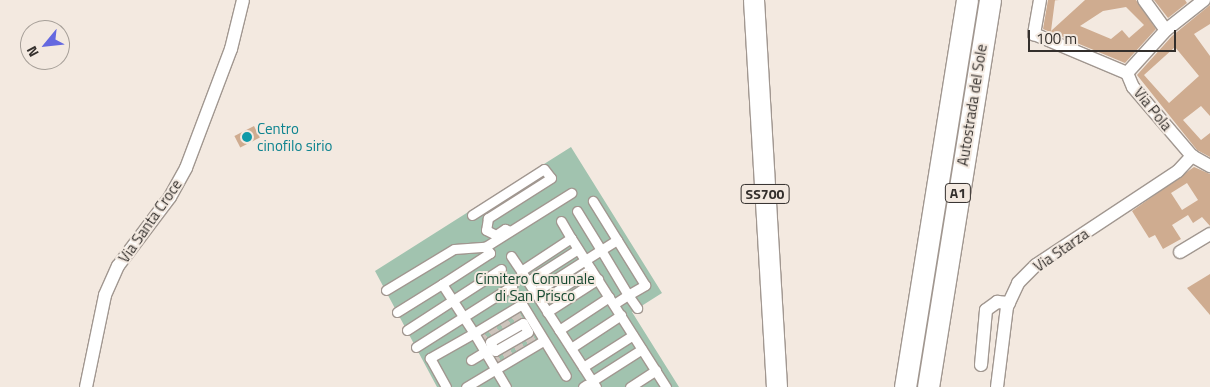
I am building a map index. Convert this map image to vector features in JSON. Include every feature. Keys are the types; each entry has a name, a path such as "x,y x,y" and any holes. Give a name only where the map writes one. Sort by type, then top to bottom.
{"highway":[{"name":"SS700","path":"754,0 777,387"},
{"name":"Autostrada del Sole","path":"905,387 967,0"},
{"name":"Autostrada del Sole","path":"928,387 990,0"}],"street":[{"name":"Via Santa Croce","path":"86,387 105,295 118,266 186,168 231,50 243,0"},
{"path":"1040,0 1034,34 1127,73"},
{"path":"1144,0 1166,30"},
{"name":"Via Pola","path":"1204,0 1166,30 1127,73 1133,86 1192,156 1209,168"},
{"name":"Via Starza","path":"997,387 1009,303 1018,283 1036,265 1178,171 1192,156"},
{"path":"472,215 544,169 551,178 488,218 486,230 496,235 505,229 510,231"},
{"path":"386,290 454,248 485,246 571,193"},
{"path":"559,330 611,301 628,295 645,285 593,201"},
{"path":"577,210 637,308"},
{"path":"561,221 656,370 662,385"},
{"path":"1180,252 1210,234"},
{"path":"521,271 572,238"},
{"path":"534,292 617,240"},
{"path":"397,312 490,253 485,246"},
{"path":"528,281 578,249"},
{"path":"511,256 583,367 589,385 642,350"},
{"path":"407,330 502,269"},
{"path":"540,301 591,270"},
{"path":"547,312 598,279"},
{"path":"442,284 474,333 489,349 496,369 506,387"},
{"path":"416,347 512,286"},
{"path":"446,387 430,358 474,333 523,301 529,325 543,341 566,376"},
{"path":"981,365 986,310 997,302 1009,303"},
{"path":"571,348 620,315"},
{"path":"489,349 490,342 523,323 529,325"},
{"path":"583,367 633,335"},
{"path":"466,387 543,341"},
{"path":"471,360 489,349"},
{"path":"630,387 656,370"}],"green space":[{"name":"Cimitero Comunale di San Prisco","path":"571,147 662,293 632,312 679,387 437,387 375,271"}],"building":[{"path":"1048,0 1055,0 1051,31 1085,0 1136,0 1156,29 1125,63 1043,29","holes":["1126,7 1144,25 1129,38 1122,30 1111,39 1080,26 1103,11"]},
{"path":"1154,0 1185,0 1187,3 1168,18"},
{"path":"1210,5 1210,24 1194,34 1210,56 1210,116 1201,106 1183,120 1201,140 1210,133 1210,157 1197,150 1137,75 1172,36","holes":["1175,47 1199,76 1169,103 1144,75"]},
{"name":"Centro cinofilo sirio","path":"254,126 260,138 240,148 234,136"},
{"path":"1194,167 1210,174 1210,226 1202,217 1193,223 1188,215 1172,225 1181,239 1163,249 1155,235 1149,238 1132,211","holes":["1187,183 1198,200 1182,210 1171,193"]},
{"path":"1210,274 1210,315 1187,288"}],"tunnel":[{"path":"479,341 527,313"},
{"path":"491,361 539,333"}],"place":[{"name":"Centro cinofilo sirio","path":"247,137"}]}
